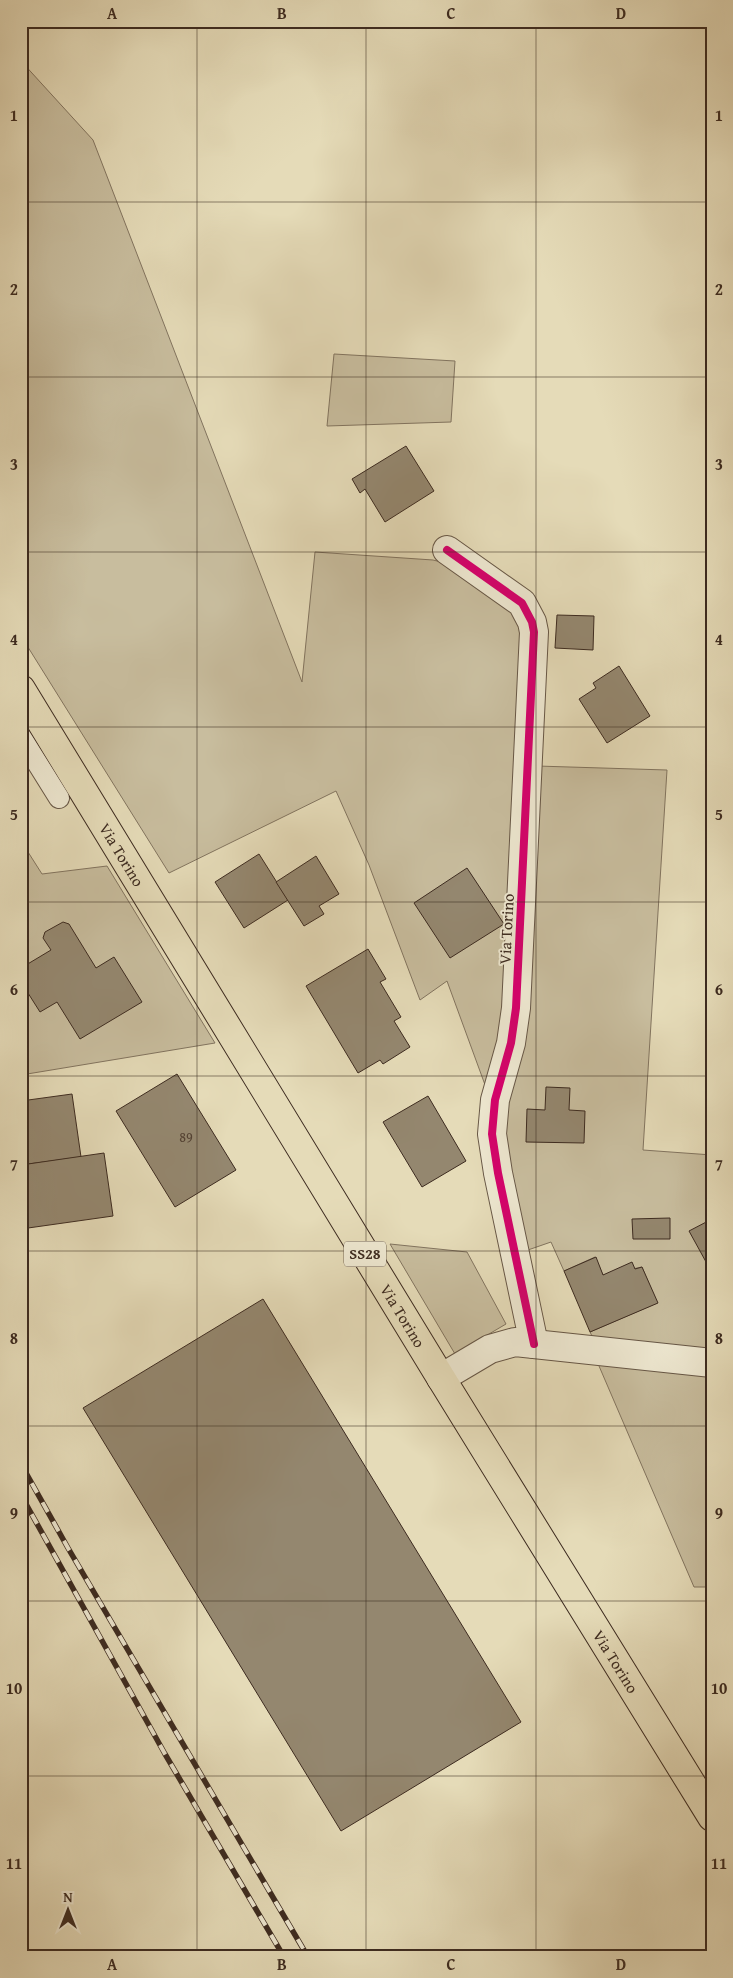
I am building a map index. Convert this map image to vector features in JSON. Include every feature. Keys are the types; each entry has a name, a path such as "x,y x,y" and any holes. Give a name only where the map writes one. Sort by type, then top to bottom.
{"main road":[{"name":"Via Torino","path":"21,689 441,1378 712,1817"}],"street":[{"name":"Via Torino","path":"447,550 522,603 532,622 534,632 516,1008 512,1043 495,1100 492,1134 498,1173 534,1344"},
{"path":"441,1378 490,1349 501,1344 515,1342 712,1363"}],"lane":[{"path":"21,738 59,798"}],"shaded area":[{"path":"21,61 93,140 302,682 315,552 433,560 449,564 517,617 521,634 506,1005 488,1093 447,981 420,1000 369,865 336,791 169,873 21,636"},
{"path":"334,354 455,361 451,422 327,426"},
{"path":"537,766 667,770 643,1150 712,1155 712,1352 594,1340 590,1332 657,1303 642,1267 603,1275 595,1257 564,1271 551,1242 525,1251 500,1132"},
{"path":"21,841 42,874 107,866 215,1043 21,1075"},
{"path":"390,1244 467,1252 506,1324 455,1354"},
{"path":"596,1359 712,1372 712,1587 694,1587"}],"building":[{"path":"406,446 434,491 385,522 365,489 360,493 352,479"},
{"path":"557,615 594,616 593,650 555,648"},
{"path":"619,666 650,716 607,743 579,699 596,688 593,683"},
{"path":"259,854 288,900 244,928 215,882"},
{"path":"316,856 339,894 319,906 324,914 304,926 276,882"},
{"path":"467,868 504,924 450,958 414,903"},
{"path":"63,922 69,924 96,968 114,957 142,1002 80,1039 57,1002 40,1012 21,982 21,968 51,950 43,938 45,932"},
{"path":"368,949 386,979 380,982 401,1017 394,1021 410,1047 383,1064 380,1060 358,1073 306,986"},
{"path":"177,1074 236,1170 175,1207 116,1111"},
{"path":"546,1087 570,1088 569,1110 585,1111 584,1143 526,1142 527,1109 545,1110"},
{"path":"72,1094 81,1157 21,1165 21,1101"},
{"path":"428,1096 466,1161 422,1187 383,1122"},
{"path":"104,1153 113,1216 21,1229 21,1165"},
{"path":"670,1218 670,1239 633,1239 632,1219"},
{"path":"712,1219 712,1270 711,1271 689,1231"},
{"path":"596,1257 603,1275 632,1262 635,1269 642,1267 658,1303 590,1332 564,1271"},
{"path":"263,1299 521,1722 341,1831 83,1408"}],"railway":[{"path":"21,1464 68,1548 308,1957"},
{"path":"21,1495 165,1754 284,1957"}],"cycle path":[{"path":"447,550 522,603 532,622 534,632 516,1008 511,1043 495,1100 492,1134 498,1173 534,1344"}]}
